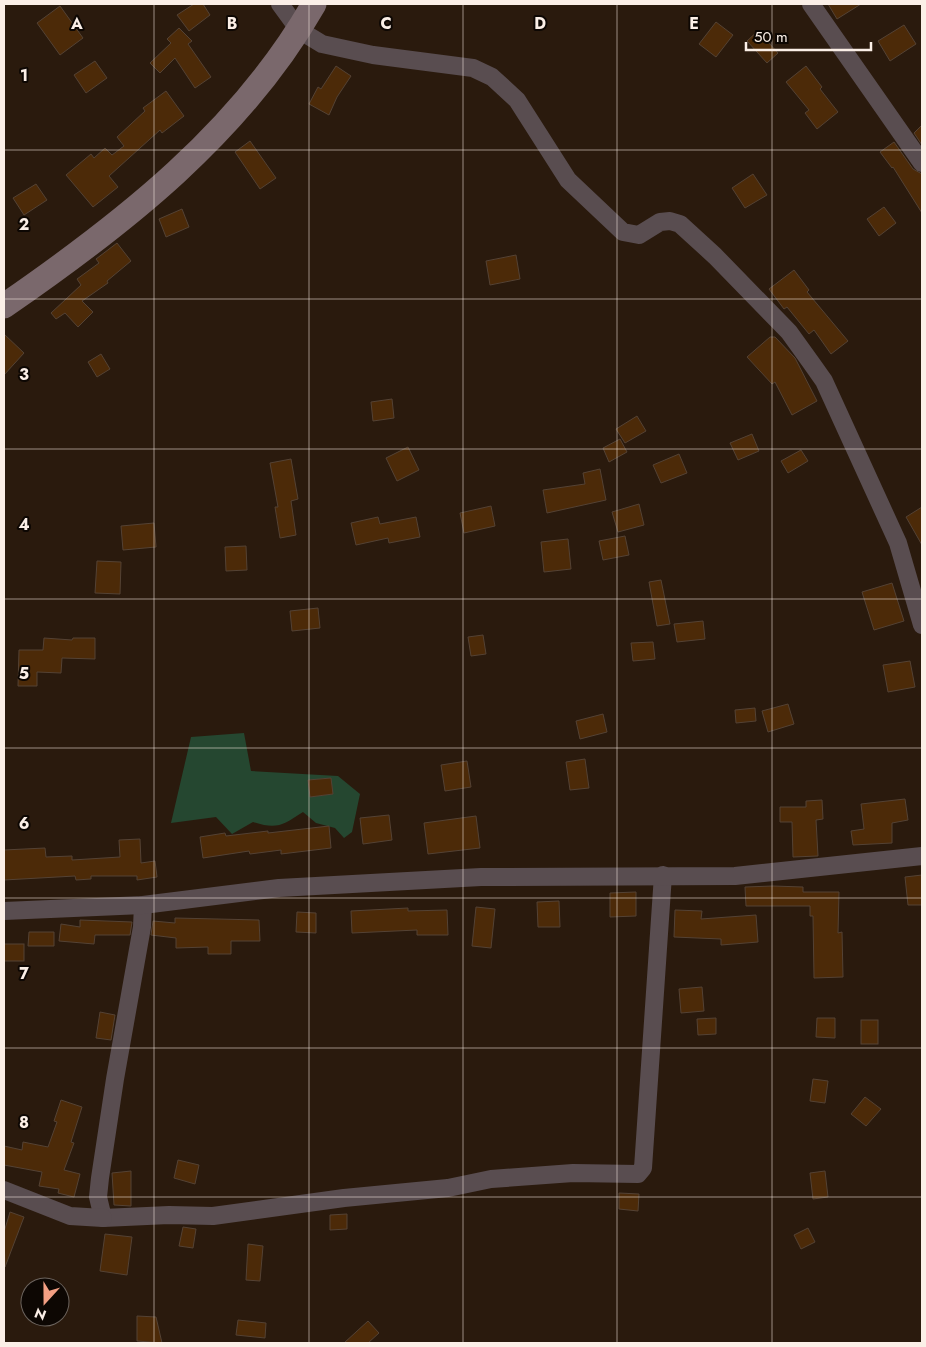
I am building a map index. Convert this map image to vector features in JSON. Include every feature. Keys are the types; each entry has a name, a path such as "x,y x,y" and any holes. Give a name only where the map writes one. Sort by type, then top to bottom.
{"street":[{"path":"280,4 299,30 322,44 341,49 473,68 492,77 517,100 568,180 623,232 639,236 660,222 670,221 680,224 694,235 789,332 824,381 898,543 922,626"},
{"path":"4,306 92,245 170,179 246,100 299,30 314,4"},
{"path":"811,4 922,163"},
{"path":"4,911 143,905 279,888 481,877 736,876 922,856"},
{"path":"4,1190 70,1216 103,1218 169,1215 213,1216 344,1198 448,1188 491,1179 573,1174 638,1174 643,1168 663,875"},
{"path":"103,1218 98,1197 115,1079 141,935 143,905"}],"green space":[{"path":"244,733 251,771 338,776 360,794 352,832 344,838 335,828 316,823 303,812 280,825 268,826 253,822 232,834 216,817 171,823 191,737","holes":["331,778 332,794 310,797 308,780"]}],"building":[{"path":"194,4 203,4 210,15 189,31 177,15"},
{"path":"828,4 861,4 837,19"},
{"path":"60,6 83,38 60,55 37,23"},
{"path":"716,22 733,35 716,57 699,44"},
{"path":"904,25 916,44 890,61 878,41"},
{"path":"179,28 192,41 188,44 211,77 195,88 175,58 160,73 150,63 171,43 167,39"},
{"path":"758,31 778,53 767,63 747,41"},
{"path":"95,61 107,78 86,93 74,75"},
{"path":"336,66 351,76 337,97 329,115 309,104 318,87 321,89"},
{"path":"806,66 822,87 820,89 838,112 817,129 805,113 809,110 786,82"},
{"path":"166,91 184,116 162,133 160,130 109,176 118,187 93,207 66,175 91,154 94,158 105,148 112,155 124,146 117,137 145,111 143,108"},
{"path":"922,125 922,145 914,133"},
{"path":"250,141 276,178 260,189 235,152"},
{"path":"894,142 913,169 922,174 922,213 893,167 880,152"},
{"path":"753,174 767,195 745,208 732,188"},
{"path":"36,184 47,200 24,215 13,198"},
{"path":"884,207 896,223 879,236 867,219"},
{"path":"182,209 189,227 166,237 159,219"},
{"path":"117,243 131,261 107,281 108,283 82,301 93,312 78,327 65,313 56,319 51,313 81,285 77,279 99,263 96,259"},
{"path":"516,255 520,279 490,285 486,261"},
{"path":"794,270 809,290 807,292 848,341 831,354 814,330 809,334 787,307 784,309 769,289"},
{"path":"4,334 24,353 4,375"},
{"path":"770,337 775,337 795,358 817,401 792,415 775,382 772,384 747,357"},
{"path":"101,354 110,369 97,377 88,362"},
{"path":"392,399 394,418 373,421 371,402"},
{"path":"637,416 646,431 625,443 616,429"},
{"path":"752,434 759,451 738,460 730,443"},
{"path":"620,439 627,452 609,462 603,448"},
{"path":"408,447 419,470 397,481 386,458"},
{"path":"801,450 808,461 788,473 781,461"},
{"path":"679,454 687,473 661,483 653,465"},
{"path":"291,459 298,499 291,501 296,535 280,538 275,507 278,507 270,463"},
{"path":"600,469 606,500 547,513 543,490 585,484 583,473"},
{"path":"639,504 644,525 618,532 612,512"},
{"path":"491,506 495,526 464,533 460,513"},
{"path":"922,507 922,545 906,517"},
{"path":"378,517 380,524 416,517 420,537 389,543 388,538 356,545 351,523"},
{"path":"154,523 156,547 123,550 121,526"},
{"path":"625,536 629,555 603,560 599,541"},
{"path":"568,539 571,569 544,572 541,542"},
{"path":"246,546 247,570 226,571 225,547"},
{"path":"97,561 121,562 120,594 95,593"},
{"path":"661,580 670,624 657,626 649,582"},
{"path":"892,583 904,621 874,630 862,592"},
{"path":"318,608 320,628 292,631 290,611"},
{"path":"703,621 705,639 677,642 674,624"},
{"path":"483,635 486,654 471,656 468,637"},
{"path":"44,638 72,640 73,638 95,638 95,659 62,658 61,673 37,672 37,686 18,686 19,650 43,650"},
{"path":"653,642 655,659 633,661 631,643"},
{"path":"910,661 915,687 888,692 883,665"},
{"path":"788,704 794,724 768,732 762,711"},
{"path":"755,708 756,721 736,723 735,710"},
{"path":"603,714 607,732 580,739 576,721"},
{"path":"585,759 589,788 570,790 566,762"},
{"path":"467,761 471,787 445,791 441,765"},
{"path":"331,778 333,794 310,797 308,780"},
{"path":"905,799 908,820 892,823 892,843 853,845 851,831 864,829 861,804"},
{"path":"822,800 823,819 816,820 818,856 793,857 792,822 780,822 780,807 806,807 806,801"},
{"path":"389,815 392,840 363,844 360,818"},
{"path":"476,816 480,848 428,854 424,823"},
{"path":"329,826 331,848 281,854 281,850 250,854 249,851 203,858 200,837 225,833 226,836"},
{"path":"140,839 141,863 155,861 157,877 137,880 137,876 91,876 91,879 76,880 75,876 4,880 4,850 45,848 46,857 72,856 72,860 120,857 119,840"},
{"path":"922,875 922,905 908,905 905,877"},
{"path":"745,887 803,887 803,892 839,892 838,933 842,932 843,977 814,978 813,916 810,916 810,906 746,906"},
{"path":"636,892 636,916 610,917 610,893"},
{"path":"559,901 560,927 538,927 537,902"},
{"path":"476,907 495,909 491,948 472,946"},
{"path":"408,908 408,911 447,910 448,935 417,935 417,930 352,933 351,911"},
{"path":"675,910 702,911 701,919 756,915 758,942 721,945 721,939 674,937"},
{"path":"297,912 316,913 316,933 296,932"},
{"path":"175,918 259,920 260,941 231,941 231,954 208,954 208,947 176,948 176,938 151,935 153,921 175,923"},
{"path":"80,920 132,922 130,935 95,935 94,944 59,941 61,924 80,927"},
{"path":"29,932 54,932 54,946 28,946"},
{"path":"4,944 24,944 24,961 4,961"},
{"path":"702,987 704,1011 681,1013 679,989"},
{"path":"100,1012 115,1015 111,1040 96,1038"},
{"path":"716,1018 716,1034 698,1035 697,1019"},
{"path":"817,1018 835,1018 835,1038 816,1037"},
{"path":"861,1020 878,1020 878,1044 861,1044"},
{"path":"813,1079 828,1081 825,1103 810,1101"},
{"path":"865,1097 881,1109 866,1126 851,1114"},
{"path":"61,1100 82,1107 71,1142 74,1143 64,1170 80,1174 74,1197 58,1193 59,1189 39,1186 42,1172 4,1165 4,1146 22,1150 23,1142 48,1147 57,1122 54,1121"},
{"path":"178,1160 199,1165 195,1184 174,1178"},
{"path":"131,1171 131,1206 114,1205 112,1173"},
{"path":"825,1171 828,1197 813,1199 810,1173"},
{"path":"619,1193 639,1194 638,1211 619,1209"},
{"path":"10,1212 24,1217 5,1267 4,1232"},
{"path":"347,1214 347,1229 330,1230 330,1215"},
{"path":"183,1227 196,1229 193,1248 179,1246"},
{"path":"808,1228 815,1242 801,1249 794,1235"},
{"path":"105,1234 132,1237 127,1275 100,1271"},
{"path":"248,1244 263,1246 260,1281 246,1280"},
{"path":"137,1316 156,1317 162,1343 137,1341"},
{"path":"238,1320 266,1323 265,1338 236,1335"},
{"path":"368,1321 379,1333 368,1343 344,1343"}]}
